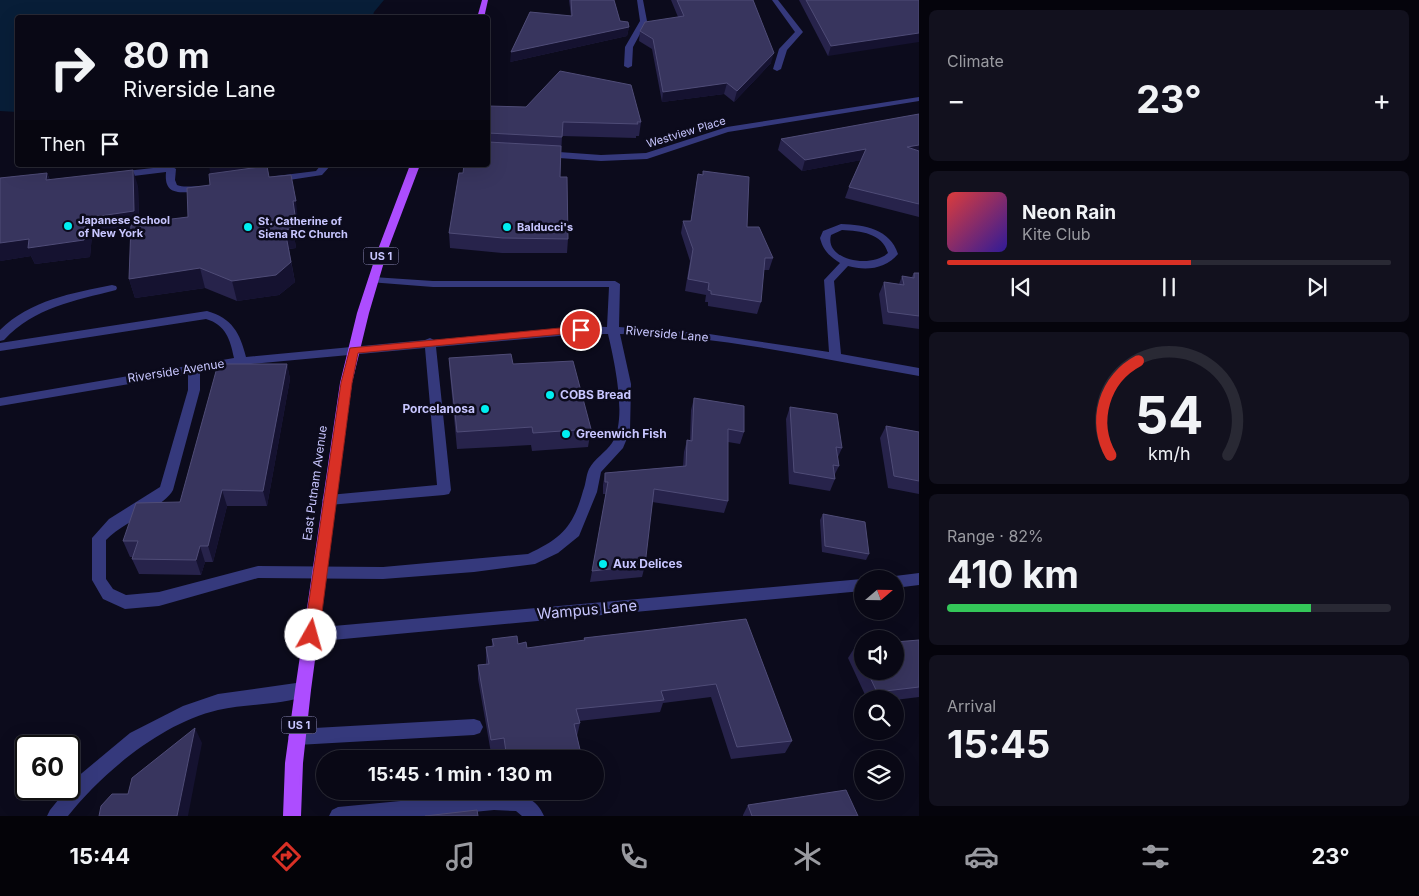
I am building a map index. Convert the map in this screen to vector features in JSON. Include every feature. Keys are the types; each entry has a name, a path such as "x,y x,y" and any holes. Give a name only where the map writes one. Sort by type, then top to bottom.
{"main road":[{"path":"481,15 485,0"},
{"name":"East Putnam Avenue","path":"292,816 297,737 346,383 391,226 414,167"}],"street":[{"path":"628,66 628,48 638,33 645,16 640,0"},
{"path":"775,0 799,32 783,49 777,69"},
{"name":"Westview Place","path":"533,154 601,158 647,156 727,130 919,99"},
{"path":"262,181 311,175 321,171 324,167"},
{"path":"104,176 171,169 170,180 173,187 179,190 212,188"},
{"path":"851,227 872,232 888,241 892,248 893,254 890,260 882,264 859,264 847,261 837,256 825,244 827,233 851,227"},
{"path":"835,358 829,280 847,261"},
{"path":"194,368 194,390 169,484 159,496 120,518 99,538 99,580 108,594 125,602 168,597 258,572 383,573 530,560 552,549 574,532 590,492 595,470 618,445 624,431 625,384 613,329 614,284 433,284 374,280"},
{"path":"0,337 16,320 38,308 78,295 112,288"},
{"path":"0,347 207,315 219,318 229,324 242,361"},
{"name":"Riverside Lane","path":"354,350 430,342 613,329 708,337 919,372"},
{"path":"329,500 444,490 430,342"},
{"name":"Riverside Avenue","path":"0,402 194,368 242,361 354,350"},
{"path":"904,581 919,579"},
{"name":"Wampus Lane","path":"311,635 854,586"},
{"path":"56,816 82,784 136,739 189,712 218,702 303,690"},
{"path":"297,737 474,727"},
{"path":"338,816 494,801 520,802 535,816"}],"water":[{"path":"0,0 384,0 373,15 15,15 15,112 0,111"}],"building":[{"path":"571,0 614,0 620,21 628,22 629,27 511,52 530,12 572,16"},
{"path":"677,0 753,0 774,53 737,91 727,83 663,92 653,39 640,31 645,22 684,16"},
{"path":"806,0 919,0 919,33 831,46"},
{"path":"560,71 631,85 641,122 637,122 638,124 563,122 562,137 490,133 490,106 526,107"},
{"path":"919,114 919,145 907,147 919,151 919,204 849,187 866,149 805,160 781,139 902,117"},
{"path":"490,142 561,146 560,177 567,177 568,239 503,238 449,233 459,173 463,173 464,167 490,167"},
{"path":"267,167 269,177 291,175 296,201 293,201 295,215 290,216 293,229 285,230 291,262 276,275 232,281 200,268 129,279 131,224 188,217 187,188 210,185 209,174"},
{"name":"Japanese School of New York","path":"133,170 134,211 86,218 84,240 28,248 29,239 0,243 0,178 47,173 46,180"},
{"path":"703,171 749,177 747,227 759,227 773,258 765,258 761,302 711,294 711,291 708,290 709,283 688,279 693,249 683,221 691,221 698,174 703,175"},
{"path":"914,273 919,273 919,316 888,312 884,282 904,285 902,276 914,278"},
{"path":"511,354 513,364 573,361 591,429 533,433 532,427 457,432 449,358"},
{"path":"218,364 287,364 263,491 222,490 208,546 200,546 196,560 132,559 138,541 123,541 136,503 180,502"},
{"path":"694,398 744,406 744,432 728,429 728,501 654,489 645,565 592,571 608,482 605,482 605,473 686,466 687,440 692,441"},
{"path":"790,407 837,414 842,448 836,447 839,466 833,465 835,479 794,472"},
{"path":"886,426 919,432 919,481 894,476"},
{"path":"823,514 865,522 869,554 825,546"},
{"path":"746,619 792,741 737,747 716,684 661,691 664,700 576,709 580,723 574,724 580,750 506,750 504,738 491,740 478,665 489,664 486,647 494,646 492,639 517,636 518,644 526,642 527,648 585,640 584,638"},
{"path":"919,640 919,687 876,690 871,680 904,680 904,641"},
{"path":"195,728 177,816 99,816 101,806 112,794 128,794 132,778"},
{"path":"846,790 858,816 752,816 748,805"},
{"path":"477,810 478,816 425,816"}],"place":[{"name":"Japanese School of New York","path":"68,226"},
{"name":"St. Catherine of Siena RC Church","path":"248,227"},
{"name":"Balducci's","path":"507,227"},
{"name":"COBS Bread","path":"550,395"},
{"name":"Porcelanosa","path":"485,409"},
{"name":"Greenwich Fish","path":"566,434"},
{"name":"Aux Delices","path":"603,564"}],"route":[{"path":"311,635 346,383 354,350 581,330"}]}
